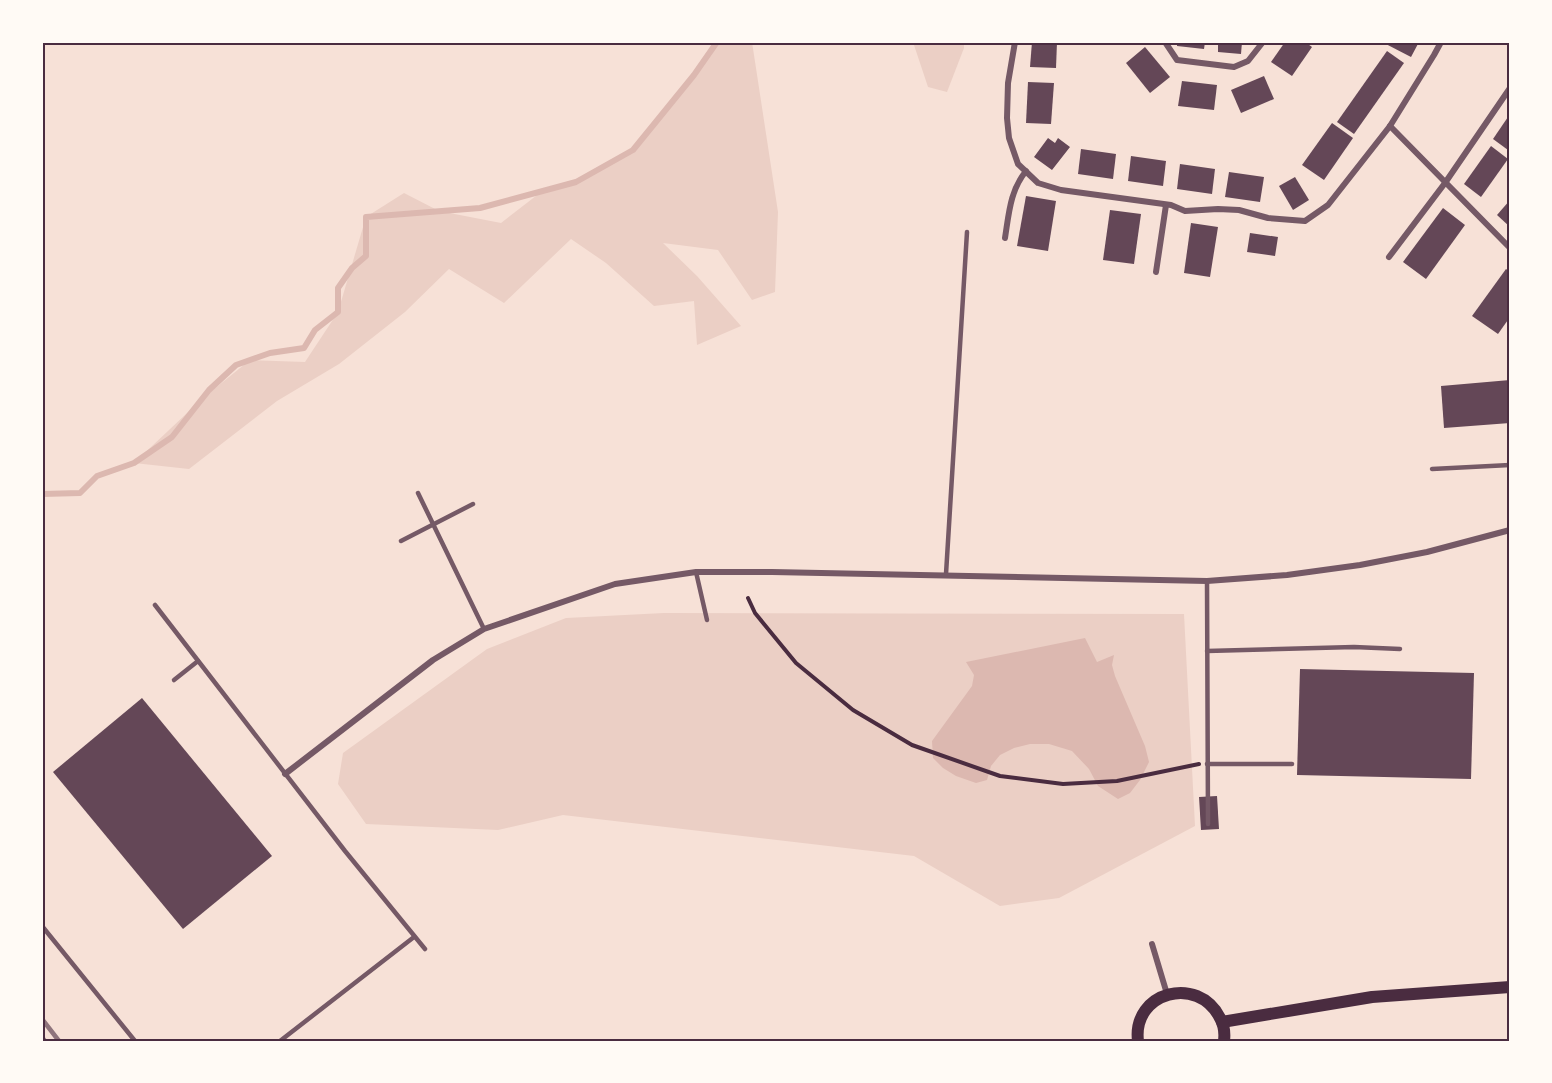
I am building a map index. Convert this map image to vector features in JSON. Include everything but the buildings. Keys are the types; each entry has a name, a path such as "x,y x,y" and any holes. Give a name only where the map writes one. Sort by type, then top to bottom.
{"main road":[{"path":"1222,1022 1372,998 1510,987"},
{"path":"1138,1041 1139,1023 1145,1010 1155,1000 1167,994 1180,992 1194,994 1206,1000 1216,1010 1222,1022 1224,1041"}],"street":[{"path":"1015,42 1008,83 1009,138 1018,164 1038,183 1061,190 1166,204 1185,211 1239,210 1268,218 1305,221 1328,206 1390,126 1434,55 1439,42"},
{"path":"1165,42 1178,60 1234,67 1248,62 1263,42"},
{"path":"1389,257 1445,183 1510,88"},
{"path":"1390,126 1510,248"},
{"path":"1005,238 1012,196 1017,182 1026,171"},
{"path":"1156,272 1166,204"},
{"path":"285,774 433,660 484,629 615,584 696,572 946,574 1207,581 1287,575 1360,565 1427,552 1510,530"},
{"path":"1152,944 1167,994"}],"lane":[{"path":"946,574 968,232"},
{"path":"1432,469 1510,465"},
{"path":"418,493 484,629"},
{"path":"401,541 473,504"},
{"path":"696,572 706,620"},
{"path":"1207,581 1208,824"},
{"path":"155,605 424,949"},
{"path":"1207,651 1400,649"},
{"path":"174,680 198,661"},
{"path":"1207,764 1292,765"},
{"path":"42,926 135,1041"},
{"path":"280,1041 414,937"}],"path":[{"path":"748,598 755,613 796,663 853,710 912,745 923,749 1000,776 1064,784 1117,781 1207,764"}],"shaded area":[{"path":"717,42 752,42 778,212 775,292 752,300 718,250 663,243 697,276 741,326 697,345 694,301 654,306 606,263 571,239 504,303 449,269 405,312 339,364 277,401 189,469 134,463 203,398 250,360 305,362 338,312 366,217 404,193 439,211 501,223 541,192 590,174 633,150"},
{"path":"913,42 964,42 964,48 947,92 928,87"},
{"path":"664,613 1184,614 1195,826 1059,898 1000,906 914,856 563,815 498,830 366,824 338,784 343,753 487,649 566,618"},
{"path":"1085,638 1097,662 1114,655 1112,665 1115,676 1145,746 1149,762 1130,793 1118,799 1098,786 1089,769 1072,751 1049,744 1030,744 1000,755 991,766 987,780 976,783 956,776 933,758 932,741 972,686 974,675 966,662"}],"waterway":[{"path":"42,494 80,493 97,476 134,463 172,437 209,390 236,365 270,353 304,348 315,330 338,312 338,288 352,268 366,256 366,217 480,208 576,182 633,150 694,75 717,42"}],"railway":[{"path":"42,1019 59,1041"},
{"path":"42,1037 45,1041"}]}
